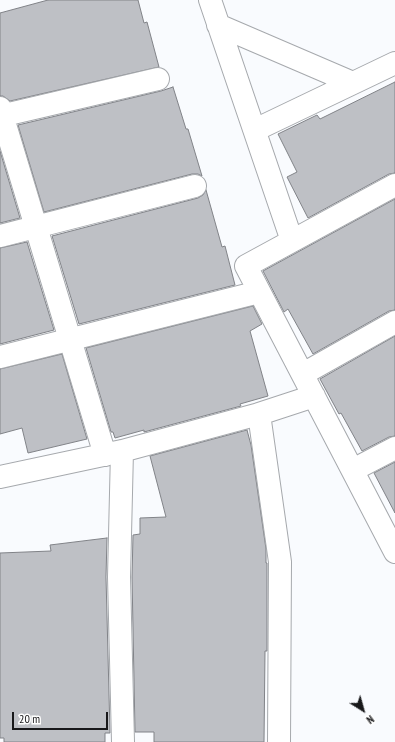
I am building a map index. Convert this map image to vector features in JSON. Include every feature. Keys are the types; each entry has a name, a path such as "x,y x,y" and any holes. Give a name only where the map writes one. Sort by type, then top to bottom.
{"street":[{"path":"210,0 292,241"},
{"path":"218,25 353,83"},
{"path":"255,130 395,63"},
{"path":"123,742 119,577 113,453 70,339 1,113 158,79"},
{"path":"395,185 246,266 395,552"},
{"path":"0,236 195,186"},
{"path":"0,357 259,292"},
{"path":"303,374 395,322"},
{"path":"0,477 113,453 259,414 314,396"},
{"path":"259,414 280,562 279,742"},
{"path":"353,470 395,448"}],"building":[{"path":"48,0 138,0 144,23 147,22 159,67 10,101 3,96 0,96 0,13"},
{"path":"395,82 395,173 389,174 308,218 287,177 297,172 278,134 317,115 320,119"},
{"path":"173,87 186,129 188,129 202,176 192,174 44,212 18,125"},
{"path":"0,151 20,218 0,223"},
{"path":"206,190 222,247 225,246 235,285 79,324 52,236 198,198 203,195"},
{"path":"395,199 395,310 389,311 313,354 288,309 284,312 263,271"},
{"path":"27,242 54,330 0,344 0,248"},
{"path":"253,306 262,324 250,331 268,396 240,404 241,406 144,432 144,430 115,438 113,432 111,432 86,348"},
{"path":"395,336 395,436 389,437 362,451 341,413 339,414 320,379"},
{"path":"62,354 87,439 28,453 22,428 0,434 0,369"},
{"path":"247,430 251,445 267,563 267,651 265,651 264,742 154,742 154,732 135,732 132,577 133,535 140,534 140,518 166,517 150,456"},
{"path":"395,462 395,513 374,473"},
{"path":"107,538 106,577 110,733 105,733 105,742 4,742 4,738 0,738 0,553 51,551 50,545"}]}
